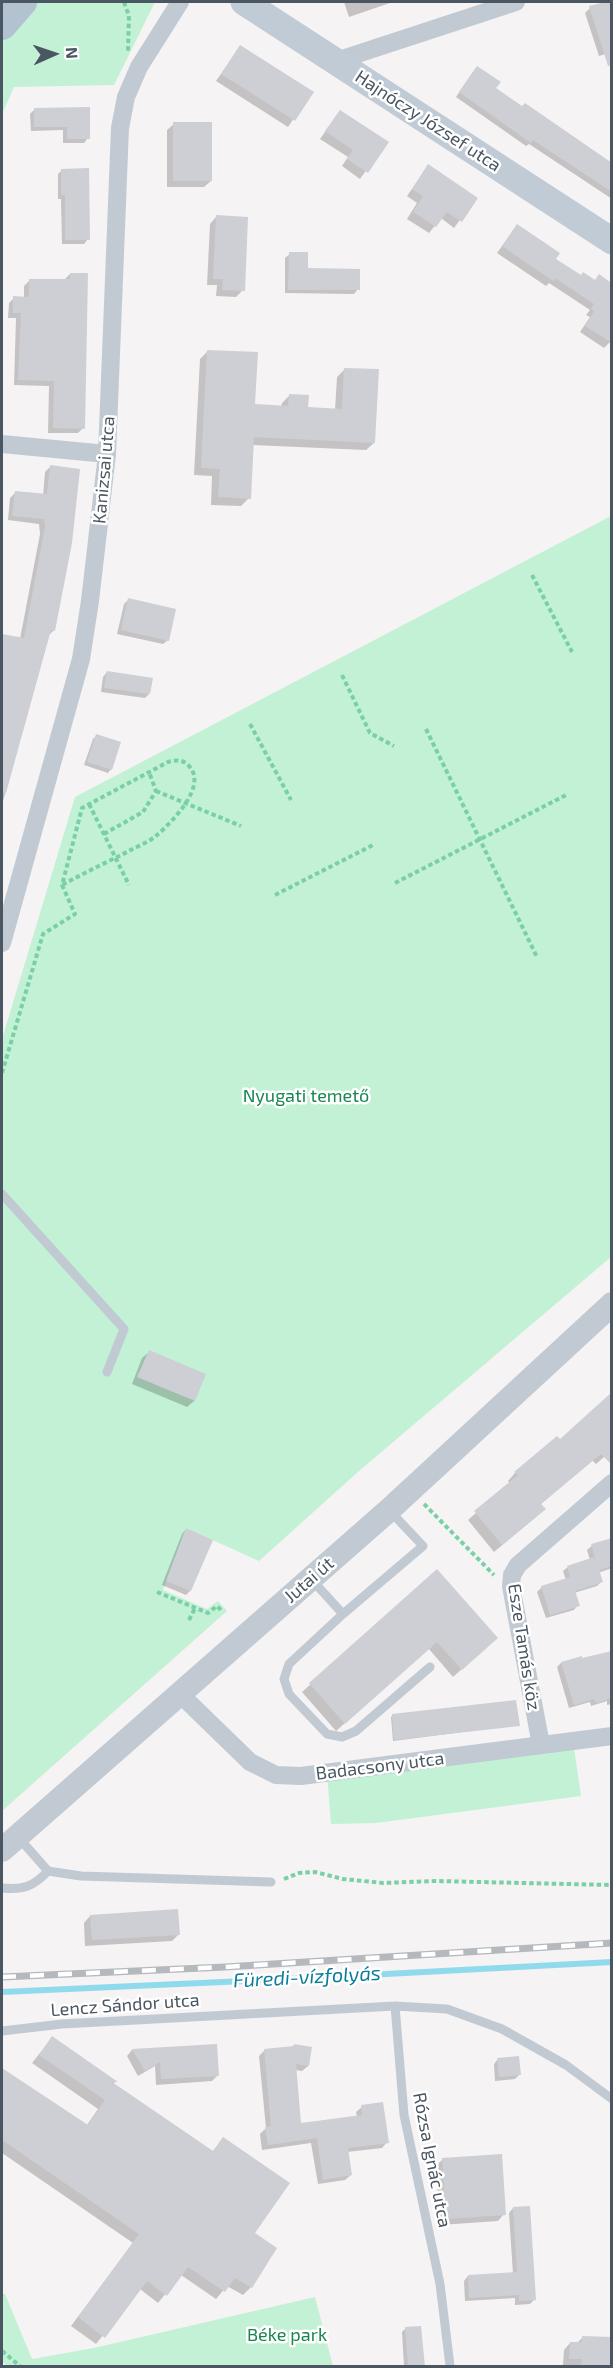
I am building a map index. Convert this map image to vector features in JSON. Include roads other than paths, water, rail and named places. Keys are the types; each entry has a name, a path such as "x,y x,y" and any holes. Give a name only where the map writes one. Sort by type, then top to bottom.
{"main road":[{"path":"4,19 22,2"},
{"name":"Hajnóczy József utca","path":"244,2 612,241"}],"street":[{"name":"Kanizsai utca","path":"2,943 81,659 90,601 107,454 120,128 126,97 139,67 180,2"},
{"path":"336,61 516,2"},
{"path":"2,444 107,454"},
{"name":"Jutai út","path":"10,1843 389,1510 612,1304"},
{"name":"Esze Tamás köz","path":"541,1745 511,1586 512,1575 518,1565 612,1483"},
{"name":"Badacsony utca","path":"179,1693 250,1762 276,1775 301,1776 612,1736"}],"lane":[{"path":"2,1194 124,1329 107,1372"},
{"path":"389,1510 423,1546 343,1614 289,1664 284,1679 289,1694 327,1734 342,1737 356,1731 430,1667"},
{"path":"311,1578 343,1614"},
{"path":"10,1843 48,1871 81,1876 271,1882"},
{"path":"2,1888 18,1889 37,1882 48,1871"},
{"name":"Lencz Sándor utca","path":"2,2031 62,2024 395,2006 447,2009 502,2029 566,2065 612,2098"},
{"name":"Rózsa Ignác utca","path":"395,2006 404,2115 440,2284 450,2367"}],"waterway":[{"name":"Füredi-vízfolyás","path":"2,1992 612,1962"}],"railway":[{"path":"2,1977 225,1967 612,1943"}],"park label":[{"name":"Nyugati temető","path":"306,1096"},
{"name":"Béke park","path":"287,2335"}]}
